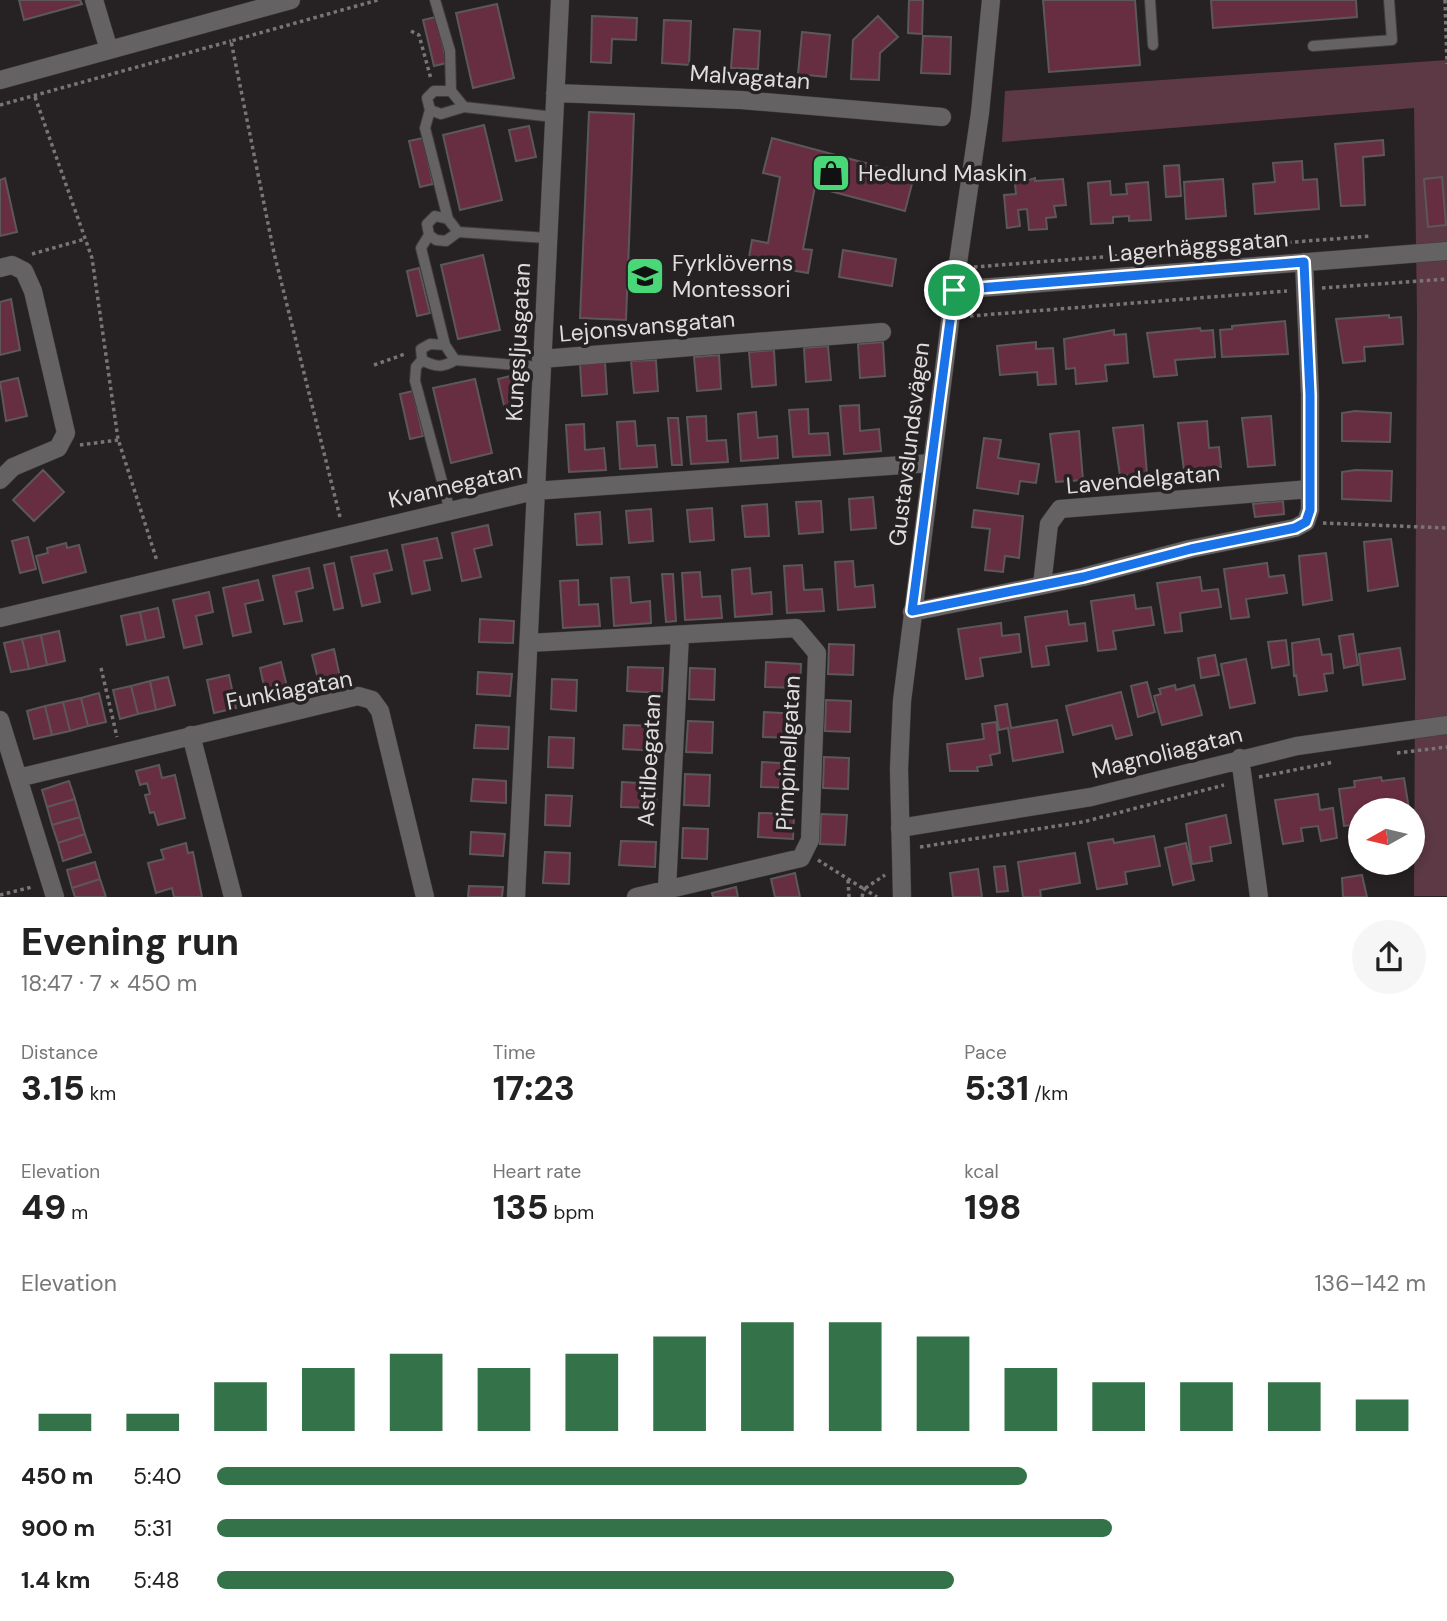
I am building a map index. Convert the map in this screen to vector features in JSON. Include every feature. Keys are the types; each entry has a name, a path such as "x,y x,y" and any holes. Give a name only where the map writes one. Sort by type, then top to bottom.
{"street":[{"path":"94,0 109,50"},
{"path":"0,80 291,0"},
{"name":"Kungsljusgatan","path":"516,897 559,0"},
{"name":"Gustavslundsvägen","path":"902,897 901,701 950,318 980,113 991,0"},
{"name":"Malvagatan","path":"555,93 741,100 942,117"},
{"name":"Lagerhäggsgatan","path":"954,290 1447,251"},
{"path":"912,611 1042,585 1191,549 1295,528 1306,522 1310,510 1310,489 1304,262"},
{"path":"0,480 13,467 58,448 66,433 33,292 24,271 6,267"},
{"name":"Lejonsvansgatan","path":"541,363 882,332"},
{"name":"Kvannegatan","path":"0,618 534,491 931,463"},
{"name":"Lavendelgatan","path":"1042,585 1049,524 1060,509 1310,489"},
{"name":"Pimpinellgatan","path":"529,643 796,628 817,653 810,840 801,858 636,897"},
{"name":"Astilbegatan","path":"667,888 680,635"},
{"name":"Funkiagatan","path":"18,778 358,696 372,701 380,711 425,897"},
{"path":"0,720 52,889"},
{"name":"Magnoliagatan","path":"900,828 1004,814 1091,797 1240,758 1354,736 1447,725"},
{"path":"191,735 233,897"},
{"path":"1240,758 1259,897"}],"lane":[{"path":"435,0 450,51 451,91 464,107"},
{"path":"1150,0 1153,45"},
{"path":"1313,46 1392,40 1389,0"},
{"path":"451,91 434,91 427,98 430,110 425,128 447,219 458,232"},
{"path":"430,110 441,114 464,107 554,117"},
{"path":"447,219 435,216 427,224 429,235 421,248 445,345 456,360"},
{"path":"429,235 436,240 446,241 458,232 547,238"},
{"path":"445,345 430,344 421,355 415,380 450,511"},
{"path":"421,355 431,365 445,366 456,360 541,363"}],"path":[{"path":"0,105 378,0"},
{"path":"1445,0 1447,64"},
{"path":"411,31 419,35 434,91"},
{"path":"231,41 274,253 345,536"},
{"path":"35,97 92,258 118,439 164,579"},
{"path":"957,268 1379,236"},
{"path":"6,267 27,255 85,239"},
{"path":"950,318 1447,279"},
{"path":"374,365 421,355"},
{"path":"58,448 118,439"},
{"path":"1306,522 1447,528"},
{"path":"101,668 121,753"},
{"path":"1392,754 1447,747"},
{"path":"901,849 1083,821 1243,781 1338,761"},
{"path":"805,851 877,897"},
{"path":"862,897 864,889 875,879 890,873"},
{"path":"848,880 849,897"},
{"path":"0,895 52,889"}],"shaded area":[{"path":"1447,60 1447,896 1414,896 1414,875 1425,875 1425,798 1415,798 1417,314 1414,108 1002,142 1005,91"}],"building":[{"path":"19,0 80,0 82,4 24,20"},
{"path":"909,0 923,0 922,34 908,33"},
{"path":"1043,0 1135,0 1140,65 1049,72"},
{"path":"1211,0 1356,0 1357,17 1213,28"},
{"path":"497,4 514,78 473,88 456,13"},
{"path":"592,16 637,18 636,40 612,39 611,63 591,62"},
{"path":"878,16 898,37 880,53 879,80 851,79 853,40"},
{"path":"436,17 447,63 434,66 423,20"},
{"path":"664,20 691,21 689,65 662,63"},
{"path":"734,29 760,31 758,69 731,68"},
{"path":"802,32 830,35 826,77 798,74"},
{"path":"923,36 951,37 950,74 921,73"},
{"path":"589,112 634,114 626,320 580,318"},
{"path":"484,125 502,200 460,210 443,135"},
{"path":"529,126 536,157 516,161 509,130"},
{"path":"423,138 433,184 420,187 409,141"},
{"path":"772,138 914,176 905,211 815,187 803,249 812,250 808,273 748,263 752,240 768,243 780,177 763,173"},
{"path":"1383,140 1384,155 1363,157 1365,205 1341,206 1335,144"},
{"path":"1302,161 1303,180 1317,179 1319,209 1255,214 1253,184 1275,182 1273,163"},
{"path":"1179,165 1181,196 1166,197 1164,166"},
{"path":"1442,177 1446,225 1428,227 1424,179"},
{"path":"5,178 17,232 0,236 0,180"},
{"path":"1035,178 1035,181 1063,179 1066,205 1054,206 1056,217 1046,218 1047,229 1029,230 1027,209 1018,210 1020,226 1007,228 1004,195 1016,194 1015,184"},
{"path":"1223,179 1226,216 1186,219 1184,182"},
{"path":"1110,181 1111,195 1127,194 1126,184 1148,182 1151,220 1129,221 1129,216 1113,217 1113,223 1091,224 1088,183"},
{"path":"843,250 896,259 892,286 839,277"},
{"path":"483,255 500,330 458,339 441,265"},
{"path":"419,268 430,313 417,316 407,271"},
{"path":"11,299 20,350 0,355 0,302"},
{"path":"1389,315 1389,318 1401,317 1403,344 1364,347 1365,361 1343,363 1336,319"},
{"path":"1285,321 1288,354 1222,357 1220,330 1232,329 1232,326"},
{"path":"1200,328 1201,331 1213,330 1215,357 1175,360 1177,375 1154,377 1147,333"},
{"path":"1114,330 1114,335 1126,334 1128,363 1105,365 1107,381 1076,384 1075,368 1066,369 1064,339"},
{"path":"883,342 885,376 860,378 858,344"},
{"path":"1036,342 1036,349 1053,348 1056,384 1038,385 1037,372 1000,375 997,346"},
{"path":"828,346 831,380 806,382 804,348"},
{"path":"774,350 776,385 752,387 749,352"},
{"path":"719,355 721,389 697,391 694,357"},
{"path":"656,360 658,391 634,393 631,361"},
{"path":"605,362 607,394 582,396 580,364"},
{"path":"518,374 525,405 505,410 498,379"},
{"path":"18,378 27,416 6,421 0,382"},
{"path":"475,379 492,453 451,463 433,388"},
{"path":"413,391 423,436 410,439 400,394"},
{"path":"859,405 860,431 879,429 881,451 844,454 840,406"},
{"path":"808,409 809,434 828,433 830,455 793,457 789,410"},
{"path":"756,412 758,438 777,436 778,458 741,461 738,414"},
{"path":"1342,413 1391,413 1390,442 1342,441"},
{"path":"706,416 707,441 726,440 728,462 691,464 687,417"},
{"path":"1271,416 1275,465 1248,467 1242,418"},
{"path":"668,418 678,418 682,465 672,465"},
{"path":"635,421 637,446 655,445 657,467 620,469 617,422"},
{"path":"1207,421 1209,448 1219,447 1221,467 1184,471 1178,423"},
{"path":"584,424 585,450 604,448 606,470 569,472 566,425"},
{"path":"1143,425 1147,474 1120,476 1113,428"},
{"path":"1079,431 1083,480 1056,482 1050,434"},
{"path":"984,438 1001,440 998,458 1039,464 1036,483 1020,481 1018,494 977,488"},
{"path":"43,470 64,492 34,521 13,500"},
{"path":"1392,471 1391,501 1342,499 1342,472"},
{"path":"873,497 876,528 851,530 849,499"},
{"path":"821,501 823,532 799,534 796,502"},
{"path":"1283,501 1284,514 1255,517 1253,504"},
{"path":"767,504 769,536 745,537 742,506"},
{"path":"712,508 714,540 690,542 687,510"},
{"path":"651,509 653,541 629,543 626,511"},
{"path":"974,510 1023,516 1019,558 1005,556 1003,572 985,570 990,529 972,527"},
{"path":"600,512 602,544 577,545 575,514"},
{"path":"488,525 492,545 474,549 481,577 462,581 452,533"},
{"path":"28,537 36,569 20,573 12,541"},
{"path":"437,538 442,558 424,561 430,590 412,594 402,545"},
{"path":"1391,539 1398,586 1368,591 1364,542"},
{"path":"66,543 67,548 79,545 86,572 43,583 36,556 48,553 47,548"},
{"path":"387,550 392,570 374,574 380,602 362,606 351,557"},
{"path":"1326,553 1332,600 1303,605 1299,556"},
{"path":"853,561 855,587 873,585 875,607 838,610 835,562"},
{"path":"334,563 343,608 334,610 324,565"},
{"path":"1267,563 1269,577 1284,575 1287,593 1246,599 1249,617 1231,619 1224,569"},
{"path":"802,565 804,590 822,589 824,611 787,613 784,566"},
{"path":"309,568 313,588 296,592 302,621 284,624 273,576"},
{"path":"750,568 752,594 771,592 772,614 735,617 732,570"},
{"path":"700,572 702,597 720,596 722,618 685,620 682,573"},
{"path":"662,574 673,574 676,621 666,622"},
{"path":"629,577 631,603 650,601 651,623 614,626 611,578"},
{"path":"1200,577 1202,591 1218,589 1221,607 1180,613 1182,631 1165,633 1157,583"},
{"path":"258,580 263,600 245,604 251,632 233,636 223,588"},
{"path":"578,580 579,605 598,604 600,626 563,628 560,581"},
{"path":"209,592 213,612 196,616 202,644 184,648 173,600"},
{"path":"1134,595 1136,609 1151,607 1154,625 1113,631 1116,649 1098,651 1091,601"},
{"path":"158,608 164,637 146,641 140,612"},
{"path":"1067,611 1069,625 1085,623 1087,641 1046,646 1049,665 1032,667 1025,617"},
{"path":"140,612 146,641 127,645 121,616"},
{"path":"480,619 514,621 513,643 479,642"},
{"path":"1001,623 1002,636 1019,634 1021,652 980,658 983,676 966,679 958,629"},
{"path":"59,631 65,661 47,665 41,635"},
{"path":"1353,634 1358,665 1344,668 1339,636"},
{"path":"41,635 47,665 29,669 22,639"},
{"path":"22,639 29,669 11,672 4,643"},
{"path":"1319,639 1322,655 1331,654 1333,673 1324,674 1327,691 1299,695 1296,675 1294,676 1292,643"},
{"path":"1286,640 1289,665 1272,668 1268,642"},
{"path":"829,644 854,645 853,675 828,674"},
{"path":"1400,648 1405,679 1363,685 1359,654"},
{"path":"334,649 341,682 320,687 312,655"},
{"path":"1215,655 1219,675 1201,678 1198,658"},
{"path":"1246,659 1255,703 1230,708 1221,664"},
{"path":"281,662 289,695 267,700 260,668"},
{"path":"766,662 801,664 800,688 765,687"},
{"path":"628,667 663,668 662,693 627,691"},
{"path":"690,668 715,669 714,700 689,699"},
{"path":"478,672 512,674 510,696 477,694"},
{"path":"229,675 236,708 214,713 207,680"},
{"path":"168,677 175,705 156,710 150,681"},
{"path":"552,679 577,680 576,711 551,709"},
{"path":"150,681 156,710 138,714 131,686"},
{"path":"1147,682 1155,712 1138,717 1131,686"},
{"path":"1175,685 1176,690 1194,685 1202,715 1162,725 1154,696 1161,694 1159,689"},
{"path":"131,686 138,714 120,719 113,690"},
{"path":"1121,692 1132,735 1116,739 1112,725 1073,735 1066,706"},
{"path":"99,693 106,722 88,726 81,698"},
{"path":"81,698 88,726 70,731 63,702"},
{"path":"826,700 851,701 850,732 825,731"},
{"path":"63,702 70,731 52,735 45,706"},
{"path":"1007,704 1011,728 1057,720 1063,752 1013,761 1008,728 999,730 995,706"},
{"path":"45,706 52,735 34,739 27,711"},
{"path":"764,712 799,714 798,738 763,737"},
{"path":"688,721 713,722 712,753 686,752"},
{"path":"996,722 1000,753 990,755 992,765 977,767 978,771 950,771 947,744 984,739 982,724"},
{"path":"476,725 509,727 508,749 474,748"},
{"path":"624,725 659,726 658,751 623,749"},
{"path":"549,737 574,738 573,768 548,767"},
{"path":"824,757 849,758 848,789 823,788"},
{"path":"762,762 797,764 796,788 761,787"},
{"path":"159,765 162,778 175,775 185,818 158,825 154,812 150,813 145,795 150,794 147,783 140,785 136,771"},
{"path":"685,774 710,775 709,806 684,805"},
{"path":"1381,777 1382,781 1404,778 1407,798 1348,798 1348,826 1344,826 1339,789 1355,787 1354,781"},
{"path":"473,779 506,781 506,803 471,801"},
{"path":"69,781 75,799 47,807 42,790"},
{"path":"622,782 657,784 656,808 621,807"},
{"path":"1318,794 1320,810 1333,808 1337,838 1321,841 1318,826 1301,828 1303,841 1283,844 1275,800"},
{"path":"546,795 572,796 570,826 545,825"},
{"path":"75,799 80,817 52,825 47,807"},
{"path":"759,813 794,814 793,839 758,837"},
{"path":"821,814 847,815 845,845 820,844"},
{"path":"1226,815 1231,843 1210,847 1212,861 1192,864 1186,824"},
{"path":"80,817 85,834 58,843 52,825"},
{"path":"683,828 708,829 707,859 682,858"},
{"path":"471,832 505,834 503,856 470,854"},
{"path":"85,834 91,852 63,861 58,843"},
{"path":"1154,836 1160,866 1125,872 1127,884 1097,889 1088,843 1113,839 1114,843"},
{"path":"621,841 656,842 655,867 619,865"},
{"path":"186,843 188,853 193,852 202,897 174,897 172,888 156,893 148,863 164,859 161,850"},
{"path":"1186,843 1194,880 1173,885 1165,848"},
{"path":"545,852 570,853 569,884 543,883"},
{"path":"1075,853 1080,883 1040,890 1041,897 1023,897 1018,862"},
{"path":"95,862 100,879 72,888 67,870"},
{"path":"1005,866 1008,891 997,892 994,867"},
{"path":"978,869 982,897 953,897 950,873"},
{"path":"795,873 800,897 775,897 771,879"},
{"path":"1362,875 1367,897 1343,897 1342,878"},
{"path":"100,879 106,897 75,897 72,888"},
{"path":"469,886 503,887 502,897 468,897"},
{"path":"736,887 738,897 713,897 712,893"}],"place":[{"name":"Hedlund Maskin","path":"831,173"},
{"name":"Fyrklöverns Montessori","path":"645,276"}],"route":[{"path":"1304,262 1310,395 1310,510 1306,522 1295,528 1191,549 1083,577 912,611 954,290 1304,262"}]}
